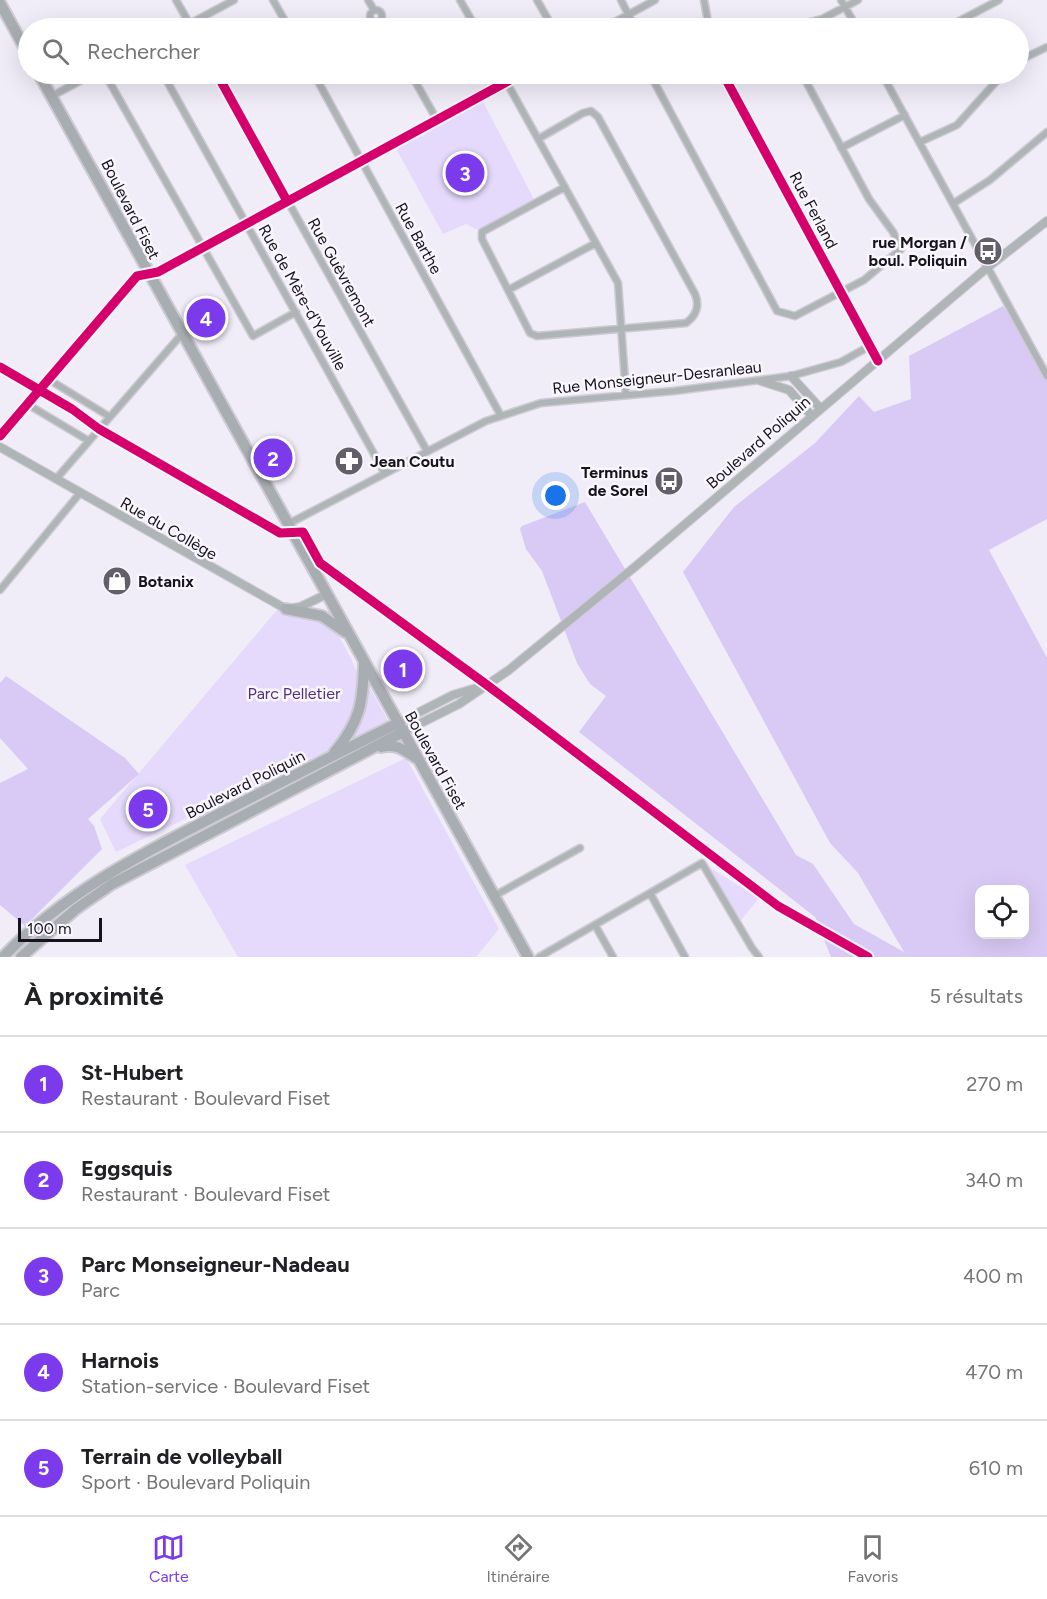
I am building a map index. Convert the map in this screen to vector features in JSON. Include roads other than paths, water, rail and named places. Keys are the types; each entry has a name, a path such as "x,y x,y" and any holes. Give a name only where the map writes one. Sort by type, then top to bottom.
{"main road":[{"path":"0,3 18,36"},
{"name":"Boulevard Fiset","path":"45,84 494,896 523,955"},
{"path":"286,609 330,620 351,637"},
{"path":"332,756 347,737 361,708 364,660"},
{"name":"Boulevard Poliquin","path":"21,957 76,909 112,884 364,753 401,727"},
{"name":"Boulevard Poliquin","path":"3,957 58,907 100,878 332,756 401,727"},
{"path":"364,753 389,745 400,747 417,758"}],"street":[{"path":"176,0 186,18"},
{"path":"205,18 234,0"},
{"path":"273,0 283,18"},
{"path":"368,0 374,10"},
{"path":"460,0 470,18"},
{"path":"537,0 547,18"},
{"path":"621,0 630,18"},
{"path":"623,18 655,0"},
{"path":"704,0 707,18"},
{"path":"823,18 843,3 858,0"},
{"path":"965,18 999,0"},
{"path":"843,3 851,18"},
{"path":"1029,56 1047,47"},
{"path":"52,96 74,84"},
{"path":"111,84 253,336 296,312"},
{"name":"Rue de Mère-d'Youville","path":"169,84 248,223 384,472"},
{"name":"Rue Guèvremont","path":"223,84 427,451"},
{"name":"Rue Barthe","path":"320,84 501,416"},
{"path":"416,84 436,120"},
{"path":"0,436 137,276 158,272 502,84"},
{"path":"507,84 618,283 626,395"},
{"path":"655,84 777,311 795,316 869,276 901,249 841,148 807,84"},
{"name":"Rue Ferland","path":"728,84 878,362"},
{"path":"888,84 1047,375"},
{"path":"920,142 957,124 995,84"},
{"path":"538,139 583,113 591,111 598,117 698,301 697,311 686,323 537,336 530,333 482,239 482,232 565,187"},
{"path":"841,148 905,115"},
{"path":"954,203 990,180 1047,132"},
{"name":"Boulevard Poliquin","path":"401,727 453,695 487,685 627,574 811,415 878,362 988,267 1047,221"},
{"path":"508,290 596,243"},
{"path":"56,479 182,334"},
{"name":"Rue Monseigneur-Desranleau","path":"288,524 384,472 501,416 557,400 626,395 791,376 841,362 870,346"},
{"path":"791,376 795,395"},
{"path":"791,376 820,408"},
{"path":"48,379 110,417"},
{"path":"761,381 781,386 795,395 811,415"},
{"path":"27,404 89,441"},
{"name":"Rue du Collège","path":"0,447 286,609"},
{"path":"0,590 80,493"},
{"path":"286,609 300,607 327,594"},
{"path":"494,896 580,848"},
{"path":"539,957 702,863 759,957"},
{"path":"650,893 685,957"},
{"path":"595,925 613,957"}],"place":[{"name":"Parc Monseigneur-Nadeau","path":"465,173"},
{"name":"rue Morgan / boul. Poliquin","path":"988,251"},
{"name":"Harnois","path":"206,318"},
{"name":"Eggsquis","path":"273,458"},
{"name":"Jean Coutu","path":"349,461"},
{"name":"Terminus de Sorel","path":"669,481"},
{"name":"Botanix","path":"117,581"},
{"name":"St-Hubert","path":"403,669"},
{"name":"Terrain de volleyball","path":"148,809"}],"park label":[{"name":"Parc Pelletier","path":"294,693"}]}
